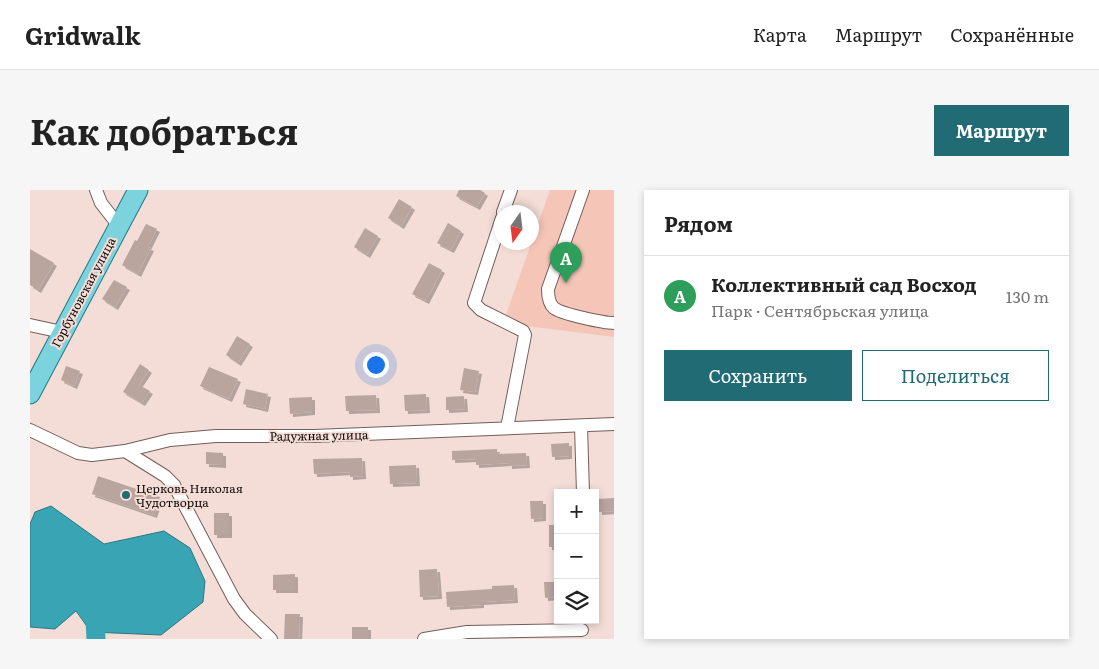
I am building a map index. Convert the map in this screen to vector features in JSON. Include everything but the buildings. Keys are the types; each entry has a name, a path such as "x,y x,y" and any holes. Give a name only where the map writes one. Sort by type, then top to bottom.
{"main road":[{"name":"Горбуновская улица","path":"30,394 138,190"}],"street":[{"path":"96,190 101,203 118,226"},
{"path":"506,205 511,190"},
{"path":"583,190 548,289 549,300 554,308 562,312 614,323"},
{"path":"494,242 474,303 481,310 523,331 524,335 507,428"},
{"path":"30,325 62,332"},
{"name":"Радужная улица","path":"30,430 78,453 92,455 126,451 170,440 216,436 314,436 614,424"},
{"path":"581,426 583,489"},
{"path":"126,451 165,476 174,485 234,599 245,614 271,639"},
{"path":"424,639 467,632 584,630"}],"shaded area":[{"path":"550,190 614,190 614,337 503,323 529,250 539,250 539,221"}],"water":[{"path":"51,506 104,544 164,531 190,548 205,581 203,602 161,635 91,632 76,611 55,629 30,627 30,524 35,512"}],"waterway":[{"path":"87,610 95,620 96,639"}],"place":[{"name":"Коллективный сад Восход","path":"566,283"},
{"name":"Церковь Николая Чудотворца","path":"126,495"}]}
